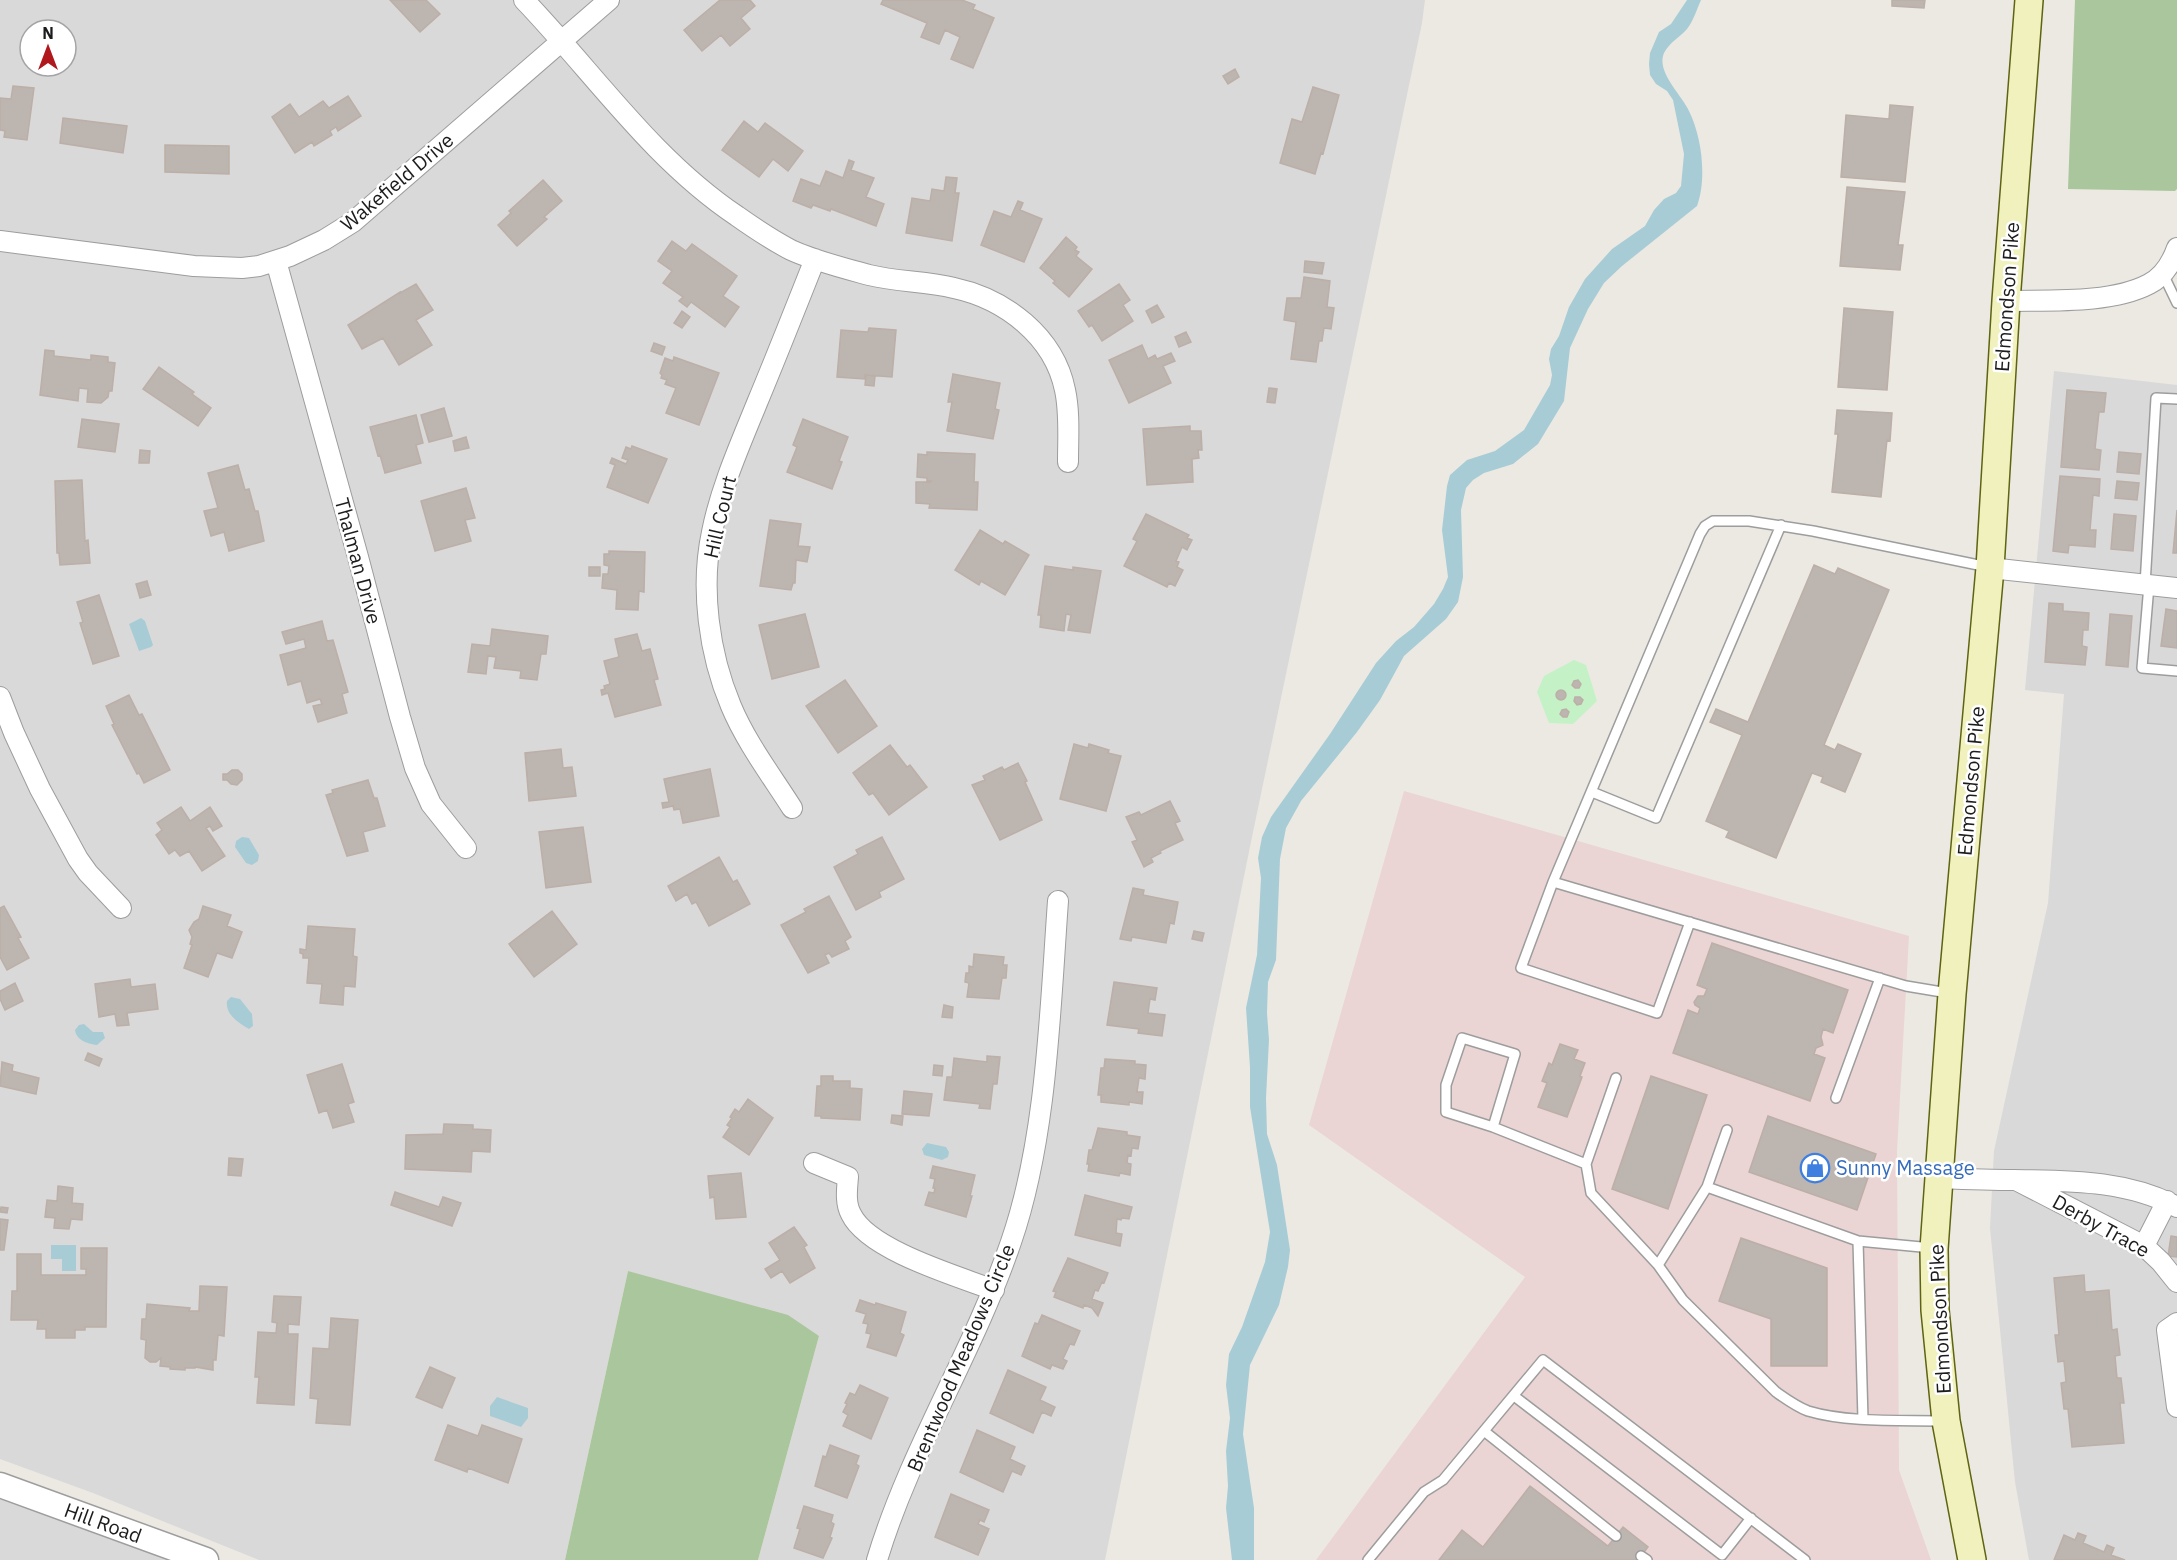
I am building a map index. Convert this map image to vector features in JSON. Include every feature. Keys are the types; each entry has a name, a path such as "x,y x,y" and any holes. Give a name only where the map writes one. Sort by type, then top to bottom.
{"main road":[{"name":"Edmondson Pike","path":"1972,1560 1946,1421 1935,1310 1934,1249 1952,994 1990,568 2006,301 2029,0"}],"street":[{"path":"524,0 630,121 700,189 773,239 815,259 889,279 968,291 999,304 1019,317 1044,346 1062,379 1068,411 1068,462"},
{"name":"Wakefield Drive","path":"0,241 211,267 242,268 276,261 316,244 353,222 609,0"},
{"path":"2006,301 2090,299 2125,292 2149,284 2163,274 2177,248"},
{"name":"Hill Court","path":"792,808 746,735 724,688 711,632 707,581 711,534 726,481 815,259"},
{"name":"Thalman Drive","path":"276,261 358,557 399,717 415,768 431,804 466,848"},
{"path":"1990,568 2177,588"},
{"path":"0,697 40,789 78,859 121,908"},
{"name":"Brentwood Meadows Circle","path":"877,1560 884,1535 994,1290 1012,1241 1034,1144 1050,1016 1058,901"},
{"path":"814,1163 848,1177 848,1205 851,1216 873,1238 901,1254 994,1290"},
{"name":"Derby Trace","path":"1939,1178 2050,1180 2130,1188 2172,1204"},
{"name":"Derby Trace","path":"2015,1180 2144,1245 2177,1282"},
{"path":"2144,1245 2172,1204"},
{"path":"2177,1323 2168,1330 2177,1407"},
{"name":"Hill Road","path":"0,1485 206,1560"}],"lane":[{"path":"2163,274 2177,303"},
{"path":"2177,399 2156,398 2142,668 2177,671"},
{"path":"1690,922 1656,1013 1521,968 1553,882 1705,526 1713,521 1722,520 1781,525 1990,568"},
{"path":"1592,792 1656,818 1781,525"},
{"path":"1553,882 1906,986 1952,994"},
{"path":"1836,1098 1880,978"},
{"path":"1493,1127 1515,1054 1462,1038 1446,1085 1446,1112 1493,1127 1586,1164"},
{"path":"1616,1078 1586,1164 1591,1193 1658,1265 1683,1300 1776,1392 1808,1411 1863,1419 1946,1421"},
{"path":"1658,1265 1707,1187 1727,1130"},
{"path":"1707,1187 1858,1241 1934,1249"},
{"path":"1858,1241 1863,1419"},
{"path":"1368,1560 1424,1492 1443,1480 1544,1360 1805,1560"},
{"path":"1514,1396 1720,1557 1751,1518"},
{"path":"1484,1431 1616,1536"}],"shaded area":[{"path":"0,0 1425,0 1105,1560 758,1560 819,1336 628,1271 565,1560 259,1560 93,1493 0,1459"},
{"path":"2054,371 2177,385 2177,1560 2029,1560 2015,1482 1990,1228 1994,1151 2048,903 2064,694 2025,690"},
{"path":"1404,791 1909,936 1897,1151 1899,1470 1931,1560 1316,1560 1525,1277 1309,1125"},
{"path":"0,1496 174,1560 0,1560"}],"green space":[{"path":"2075,0 2177,0 2177,189 2175,191 2068,189"},
{"path":"1574,660 1586,665 1597,701 1573,724 1549,723 1537,692 1544,676"},
{"path":"628,1271 788,1315 819,1336 758,1560 565,1560"}],"water":[{"path":"1687,0 1701,0 1689,26 1666,49 1662,60 1670,83 1689,111 1700,145 1702,183 1697,206 1604,283 1588,309 1570,348 1564,401 1538,444 1513,464 1484,473 1466,488 1461,510 1463,577 1458,602 1446,619 1404,656 1380,700 1301,801 1286,828 1280,859 1276,960 1268,982 1269,1040 1266,1098 1267,1134 1277,1165 1290,1250 1279,1305 1250,1365 1243,1434 1254,1508 1254,1560 1232,1560 1226,1508 1228,1486 1226,1451 1230,1418 1226,1385 1229,1354 1242,1327 1265,1262 1270,1232 1250,1107 1246,1008 1257,955 1261,878 1258,858 1262,837 1271,817 1330,734 1376,663 1396,641 1414,627 1434,604 1443,589 1448,577 1442,530 1450,475 1467,460 1495,451 1524,430 1550,385 1551,349 1559,336 1569,307 1585,279 1612,249 1645,226 1654,210 1664,199 1676,193 1681,186 1684,154 1673,100 1650,75 1649,64 1650,53 1659,32 1671,24"},
{"path":"141,618 145,621 153,645 139,651 129,624"},
{"path":"242,837 249,838 259,855 258,861 252,865 246,863 235,847 236,841"},
{"path":"231,997 240,999 252,1014 253,1026 249,1029 228,1011 227,1001"},
{"path":"84,1024 93,1032 103,1032 105,1038 97,1045 83,1041 75,1030 79,1025"},
{"path":"927,1143 946,1147 949,1152 948,1157 942,1160 924,1155 922,1149"},
{"path":"51,1245 76,1245 76,1271 62,1271 62,1259 51,1259"},
{"path":"497,1397 528,1408 528,1418 521,1427 490,1416 490,1406"}],"building":[{"path":"390,0 426,0 440,14 420,32"},
{"path":"720,0 750,0 755,6 741,18 750,29 730,46 721,35 702,51 684,30"},
{"path":"883,0 962,0 975,5 973,9 994,18 973,68 951,59 960,37 945,30 939,44 921,37 927,23 881,4"},
{"path":"1892,0 1925,0 1924,8 1892,6"},
{"path":"1235,69 1239,77 1228,84 1223,76"},
{"path":"13,86 34,88 27,140 4,137 5,131 0,130 0,98 11,99"},
{"path":"1313,87 1339,95 1323,154 1321,153 1315,174 1280,163 1292,119 1302,122"},
{"path":"348,96 361,116 338,131 336,127 330,131 332,135 314,146 312,142 295,153 272,117 290,104 299,117 323,101 329,108"},
{"path":"1890,105 1913,107 1905,182 1841,177 1846,115 1889,119"},
{"path":"63,118 127,126 123,153 60,143"},
{"path":"744,121 758,132 765,123 803,151 788,171 773,159 759,177 722,150"},
{"path":"165,145 229,146 229,174 165,172"},
{"path":"849,160 854,162 851,170 874,178 866,197 884,204 876,226 831,209 830,211 813,205 811,208 793,201 801,179 820,186 826,171 843,178"},
{"path":"946,177 957,178 955,193 959,193 952,241 906,233 912,198 930,201 932,189 944,191"},
{"path":"543,180 562,201 544,217 547,219 517,246 498,225 511,213 509,211"},
{"path":"1847,187 1905,192 1898,245 1903,245 1900,270 1840,266"},
{"path":"1018,201 1023,203 1020,210 1042,219 1024,262 981,245 994,211 1011,217"},
{"path":"1066,237 1077,247 1075,250 1079,252 1076,256 1092,269 1069,297 1040,268"},
{"path":"672,241 686,251 692,244 737,276 723,296 739,307 725,327 691,302 687,307 679,301 683,297 663,283 672,271 658,261"},
{"path":"1305,261 1324,263 1322,274 1304,272"},
{"path":"1304,277 1330,281 1327,307 1334,308 1331,329 1324,328 1322,341 1319,341 1316,362 1291,359 1296,322 1284,320 1287,298 1301,298"},
{"path":"416,284 433,310 416,320 432,345 399,365 383,338 362,349 348,325"},
{"path":"1119,284 1130,300 1123,305 1133,321 1102,341 1092,325 1089,327 1078,311"},
{"path":"1157,305 1164,317 1152,323 1146,311"},
{"path":"1844,308 1893,312 1887,390 1838,387"},
{"path":"682,311 690,317 682,328 674,323"},
{"path":"869,328 896,330 892,377 865,375 865,379 837,377 841,330 868,332"},
{"path":"1186,332 1191,342 1179,347 1175,337"},
{"path":"654,343 665,347 662,355 651,351"},
{"path":"1142,345 1148,359 1155,355 1157,359 1171,353 1175,361 1163,366 1171,383 1129,403 1109,360"},
{"path":"45,350 54,351 54,356 91,360 91,355 108,357 108,362 115,363 112,391 109,391 108,397 101,403 87,402 88,389 79,388 78,401 40,395"},
{"path":"674,357 719,373 699,425 666,413 676,388 665,384 667,380 661,378 660,373 665,358 673,361"},
{"path":"159,367 194,392 192,394 211,408 198,426 143,389"},
{"path":"953,374 1000,383 995,409 999,410 993,439 947,431 952,402 948,402"},
{"path":"866,375 875,376 874,386 865,385"},
{"path":"1269,388 1277,389 1275,403 1267,402"},
{"path":"2067,390 2106,393 2104,412 2099,412 2095,449 2101,450 2099,470 2061,467"},
{"path":"444,408 452,436 429,442 421,415"},
{"path":"1837,410 1892,413 1881,497 1832,492 1838,434 1835,434"},
{"path":"416,415 423,443 416,445 421,463 385,473 370,427"},
{"path":"82,419 119,424 115,452 78,447"},
{"path":"803,419 848,437 832,489 787,472 797,447 793,445"},
{"path":"1190,426 1190,431 1201,431 1202,450 1198,450 1199,458 1192,459 1193,482 1147,485 1143,429"},
{"path":"466,437 469,448 455,451 453,441"},
{"path":"632,446 667,459 648,503 607,487 615,465 610,463 612,458 626,464 628,460 622,458 626,447 631,449"},
{"path":"140,450 150,451 149,463 139,463"},
{"path":"927,452 975,454 974,482 978,482 977,510 929,508 930,504 916,503 916,482 931,481 917,477 918,454 927,455"},
{"path":"2119,452 2141,454 2139,474 2117,472"},
{"path":"238,465 245,490 249,489 255,511 258,511 264,541 229,551 224,532 211,536 204,511 218,508 208,473"},
{"path":"2060,476 2100,479 2099,496 2093,495 2090,530 2096,530 2095,547 2069,545 2068,553 2053,551"},
{"path":"82,480 85,541 88,540 90,563 60,565 59,553 57,553 55,481"},
{"path":"2117,481 2139,483 2137,500 2115,498"},
{"path":"466,488 475,518 465,520 471,541 435,551 421,501"},
{"path":"2177,510 2177,553 2173,553"},
{"path":"1146,514 1189,535 1187,538 1192,540 1187,550 1182,547 1176,561 1179,562 1177,567 1183,570 1175,586 1169,583 1167,587 1124,566 1137,541 1133,539"},
{"path":"2114,514 2136,516 2133,551 2111,549"},
{"path":"770,520 801,524 798,546 810,547 807,562 796,560 795,583 791,590 760,586"},
{"path":"980,530 1003,544 1005,541 1029,555 1005,595 981,581 979,585 955,570"},
{"path":"609,551 645,552 644,592 639,591 638,610 616,609 617,590 602,588 603,574 608,574 609,566 604,565 604,554 609,554"},
{"path":"1814,565 1835,574 1838,568 1889,590 1824,745 1835,750 1838,744 1861,754 1845,792 1821,782 1823,777 1812,773 1776,858 1726,837 1729,831 1706,821 1742,735 1710,722 1716,709 1748,722"},
{"path":"1045,566 1101,571 1090,633 1068,630 1071,615 1066,614 1064,631 1040,627 1041,615 1038,615"},
{"path":"589,567 600,567 600,576 589,576"},
{"path":"147,581 151,595 140,598 136,584"},
{"path":"99,595 119,656 93,664 80,623 83,622 77,602"},
{"path":"2049,603 2063,604 2063,611 2089,613 2088,630 2083,630 2082,646 2087,647 2085,665 2045,662"},
{"path":"2166,609 2177,611 2177,648 2161,646"},
{"path":"805,614 819,667 772,679 759,625"},
{"path":"2110,614 2132,616 2128,667 2106,665"},
{"path":"322,621 327,641 333,640 348,692 342,694 347,713 318,722 313,706 322,704 320,699 307,703 301,681 288,685 280,655 306,648 304,639 286,644 282,632"},
{"path":"492,629 548,636 546,654 541,654 537,680 520,678 521,671 494,668 496,657 488,656 486,674 468,672 472,644 490,646"},
{"path":"637,634 642,651 650,649 658,679 654,680 661,705 615,717 608,693 602,695 601,690 610,684 604,661 619,657 615,639"},
{"path":"845,680 877,726 838,753 806,706"},
{"path":"1578,680 1581,684 1579,688 1575,688 1572,685"},
{"path":"1561,690 1565,691 1565,699 1561,700 1557,699 1556,695 1557,691"},
{"path":"129,695 139,715 142,714 170,770 144,783 112,725 114,724 106,706"},
{"path":"1575,697 1583,700 1581,704 1577,705 1574,701"},
{"path":"1566,709 1569,712 1567,717 1563,717 1560,714"},
{"path":"1074,744 1088,748 1089,744 1121,756 1106,811 1060,799"},
{"path":"890,745 927,787 889,815 873,793 869,795 853,773"},
{"path":"561,749 563,768 572,767 576,796 529,801 525,753"},
{"path":"1018,763 1042,820 1000,840 972,785 985,780 983,776 1002,767 1004,770"},
{"path":"710,769 719,816 683,823 680,809 674,810 673,806 663,808 662,803 669,802 664,779"},
{"path":"238,770 242,774 242,780 237,785 223,780 223,774"},
{"path":"368,780 374,798 377,798 385,826 363,832 368,851 347,856 326,795 333,793 332,790"},
{"path":"1170,801 1180,821 1175,823 1183,840 1160,851 1161,853 1151,858 1153,862 1144,867 1132,842 1137,840 1126,817 1139,812 1141,815"},
{"path":"181,807 190,821 210,807 222,826 213,831 210,826 206,828 225,856 202,871 189,851 180,856 175,850 169,854 156,835 162,830 157,823"},
{"path":"583,827 591,882 546,888 539,832"},
{"path":"882,837 904,879 879,892 881,897 856,910 834,867 858,854 856,850"},
{"path":"719,857 733,882 737,880 750,904 709,926 696,902 692,904 687,894 676,901 668,886"},
{"path":"1133,888 1144,890 1143,895 1178,902 1174,924 1170,923 1166,943 1132,937 1131,941 1120,939"},
{"path":"829,896 851,937 845,941 849,949 832,957 829,953 825,955 829,963 808,973 781,925 806,912 804,909"},
{"path":"4,906 21,937 18,938 29,958 7,970 0,957 0,908"},
{"path":"203,906 231,915 227,926 242,932 232,958 217,953 208,977 184,968 192,945 189,930 199,919"},
{"path":"552,911 577,944 534,977 509,944"},
{"path":"308,926 355,929 353,956 357,957 355,987 344,986 343,1005 320,1003 322,984 307,983 309,958 303,958 300,949 306,950"},
{"path":"1194,931 1204,933 1202,941 1192,939"},
{"path":"1712,943 1848,990 1833,1033 1823,1029 1821,1037 1823,1045 1816,1048 1814,1054 1825,1058 1810,1101 1673,1053 1688,1010 1698,1014 1700,1008 1694,1002 1698,996 1704,996 1707,989 1697,985"},
{"path":"974,954 1004,957 1003,965 1007,965 1006,978 1002,978 999,999 967,997 969,983 965,982 966,973 969,973 969,966 973,967"},
{"path":"130,979 131,987 155,984 158,1009 127,1013 129,1025 117,1026 115,1014 99,1017 95,984"},
{"path":"1114,982 1157,988 1155,1000 1150,999 1148,1013 1165,1015 1162,1036 1138,1033 1139,1029 1107,1025"},
{"path":"15,983 23,1001 5,1010 0,999 0,991"},
{"path":"944,1005 953,1007 952,1018 942,1017"},
{"path":"1560,1044 1578,1050 1574,1059 1585,1063 1567,1117 1538,1107 1547,1083 1542,1081 1549,1063 1552,1065"},
{"path":"88,1053 102,1059 99,1066 85,1060"},
{"path":"987,1056 1000,1057 997,1084 993,1084 990,1109 979,1108 980,1104 944,1100 947,1077 952,1077 954,1058 987,1062"},
{"path":"1105,1059 1135,1061 1135,1064 1146,1065 1145,1079 1139,1078 1137,1092 1143,1092 1142,1104 1101,1102 1101,1095 1098,1095 1101,1068 1104,1068"},
{"path":"2,1062 13,1065 12,1071 39,1078 36,1094 0,1086"},
{"path":"342,1064 354,1102 348,1104 354,1122 333,1128 327,1110 319,1113 307,1075"},
{"path":"934,1065 943,1066 942,1076 933,1075"},
{"path":"821,1076 833,1076 833,1081 850,1081 850,1088 862,1089 860,1120 815,1116 817,1086 821,1086"},
{"path":"1651,1076 1707,1095 1668,1209 1612,1189"},
{"path":"904,1091 932,1094 929,1116 902,1114"},
{"path":"748,1099 773,1118 749,1155 723,1137 730,1127 727,1125 735,1109 739,1112"},
{"path":"892,1115 903,1116 902,1125 891,1123"},
{"path":"1768,1116 1876,1154 1857,1210 1749,1172"},
{"path":"444,1124 473,1125 473,1129 491,1130 490,1152 472,1151 471,1172 405,1169 406,1135 443,1134"},
{"path":"1098,1128 1127,1132 1127,1135 1140,1137 1138,1149 1132,1148 1131,1156 1128,1155 1127,1163 1131,1164 1130,1175 1120,1173 1119,1176 1088,1171 1089,1150 1092,1150"},
{"path":"229,1158 243,1159 241,1176 228,1175"},
{"path":"933,1166 975,1175 966,1217 925,1205 929,1192 934,1193 935,1179 930,1178"},
{"path":"741,1173 746,1217 716,1219 714,1197 710,1198 708,1176"},
{"path":"58,1186 73,1188 72,1203 83,1204 82,1220 71,1219 69,1229 54,1228 55,1218 45,1217 47,1200 57,1201"},
{"path":"395,1192 439,1207 443,1197 461,1203 452,1226 391,1205"},
{"path":"1085,1195 1132,1207 1129,1219 1117,1219 1116,1233 1122,1234 1120,1246 1075,1235"},
{"path":"1,1207 8,1208 7,1213 0,1212"},
{"path":"0,1219 8,1220 4,1250 0,1250"},
{"path":"794,1227 807,1245 804,1247 815,1268 790,1283 782,1271 771,1278 765,1269 780,1260 769,1243"},
{"path":"2171,1236 2177,1237 2177,1257 2168,1256"},
{"path":"1741,1238 1827,1268 1827,1366 1771,1366 1771,1319 1719,1301"},
{"path":"81,1248 107,1248 106,1327 85,1327 85,1330 75,1330 75,1338 46,1338 46,1329 37,1329 38,1320 11,1320 12,1291 17,1291 17,1254 41,1254 41,1275 86,1275 86,1269 81,1269"},
{"path":"1068,1258 1108,1273 1098,1291 1095,1290 1092,1299 1103,1303 1098,1316 1092,1308 1084,1305 1083,1308 1054,1297 1056,1292 1053,1291"},
{"path":"2084,1275 2085,1292 2109,1290 2112,1330 2117,1329 2120,1355 2115,1356 2117,1378 2121,1378 2124,1403 2120,1403 2124,1443 2072,1447 2068,1409 2064,1409 2061,1383 2066,1382 2064,1361 2058,1362 2055,1335 2059,1335 2054,1278"},
{"path":"200,1286 227,1287 224,1336 218,1335 213,1370 195,1367 185,1368 185,1370 170,1369 170,1367 160,1366 161,1358 156,1362 150,1362 145,1358 146,1340 141,1339 142,1319 146,1319 147,1304 199,1311"},
{"path":"274,1296 301,1297 299,1325 288,1324 288,1334 298,1334 294,1405 257,1403 259,1377 255,1377 258,1332 276,1333 277,1323 272,1322"},
{"path":"860,1300 906,1312 900,1333 904,1335 896,1356 867,1347 871,1334 866,1333 868,1324 863,1323 866,1314 856,1311"},
{"path":"1042,1315 1080,1331 1074,1345 1070,1344 1063,1359 1067,1361 1063,1369 1052,1365 1050,1369 1022,1356 1035,1323 1038,1324"},
{"path":"331,1318 358,1320 350,1425 316,1423 318,1399 310,1398 313,1348 329,1349"},
{"path":"430,1367 455,1378 442,1408 416,1397"},
{"path":"1008,1370 1046,1387 1040,1400 1055,1407 1051,1416 1042,1412 1033,1433 990,1413"},
{"path":"860,1385 888,1398 871,1439 843,1426 848,1415 843,1412 847,1404 845,1403 850,1393 855,1395"},
{"path":"448,1425 478,1436 482,1425 522,1439 508,1483 468,1468 467,1472 435,1460"},
{"path":"977,1430 1015,1447 1010,1459 1025,1466 1021,1475 1012,1471 1003,1492 960,1472"},
{"path":"830,1445 859,1456 856,1464 859,1466 847,1498 815,1486 823,1456 826,1457"},
{"path":"1530,1486 1608,1546 1623,1527 1648,1547 1638,1560 1439,1560 1462,1530 1483,1547"},
{"path":"951,1494 989,1510 984,1522 980,1520 978,1524 989,1529 978,1555 935,1537"},
{"path":"804,1506 833,1515 831,1522 834,1524 830,1537 832,1538 823,1558 794,1548"},
{"path":"2078,1533 2086,1536 2083,1543 2104,1552 2107,1545 2114,1548 2111,1555 2125,1560 2054,1560 2064,1535 2075,1540"}],"place":[{"name":"Sunny Massage","path":"1815,1168"}]}
